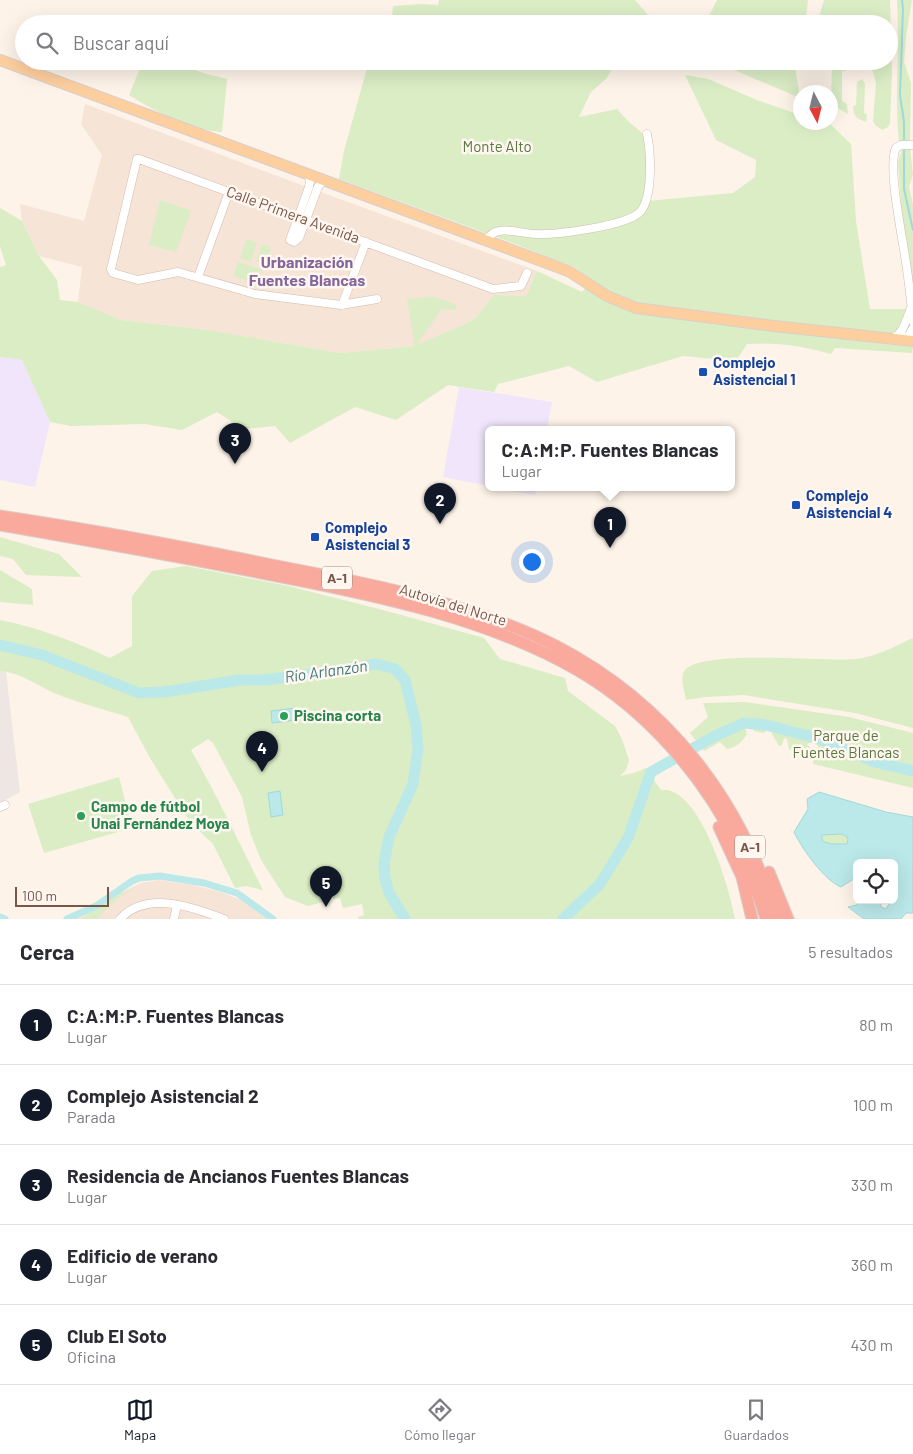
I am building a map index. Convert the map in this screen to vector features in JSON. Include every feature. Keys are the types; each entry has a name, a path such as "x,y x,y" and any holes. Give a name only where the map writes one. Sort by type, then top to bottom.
{"highway":[{"name":"Autovía del Norte","path":"0,514 296,569 430,600 476,614 529,634 583,661 617,684 630,688 652,720"},
{"name":"Autovía del Norte","path":"0,525 286,577 412,606 481,627 556,658 652,720"},
{"path":"652,720 695,752 707,784 712,812 729,845 742,877 752,919"},
{"path":"652,720 681,767 707,784 740,814 760,851 788,919"},
{"name":"A-1","path":"707,784 719,812 739,846 766,919"},
{"name":"A-1","path":"707,784 733,814 748,842 776,919"}],"main road":[{"path":"0,60 15,66"},
{"path":"27,70 570,272 602,293 631,306 716,319 904,338"}],"street":[{"path":"486,240 492,233 503,230 549,234 612,224 636,215 646,202 648,194 650,152 647,134"},
{"path":"913,145 901,145 896,148 893,158 898,212 907,264 913,321"},
{"name":"Calle Primera Avenida","path":"198,277 178,272 138,280 111,271 138,159 493,289 521,286 527,273"},
{"path":"301,218 309,187 308,174"},
{"path":"301,218 318,187 324,180"},
{"path":"229,192 198,277 260,295 342,305 377,299"},
{"path":"342,305 366,242"},
{"path":"904,338 911,306"},
{"path":"904,338 909,335 913,328"},
{"path":"120,919 132,908 157,902 177,905 202,915 224,919"},
{"path":"174,919 177,905"}],"shaded area":[{"name":"Urbanización Fuentes Blancas","path":"85,104 537,271 526,296 493,295 479,315 466,324 415,346 340,353 208,330 121,320 78,302 82,267 39,256 22,221 20,204 84,221 102,155 81,124"},
{"path":"0,357 22,360 50,422 35,487 0,480"},
{"path":"459,387 552,402 548,426 485,426 485,485 443,477"},
{"path":"514,491 536,491 535,495"},
{"path":"0,671 6,672 20,792 0,803"},
{"path":"159,880 221,892 241,900 267,919 74,919 83,916 114,896 141,883"}],"green space":[{"path":"439,0 635,0 648,15 392,15 393,6 438,5"},
{"path":"717,0 808,0 806,15 710,15"},
{"path":"824,0 890,0 890,15 820,15"},
{"path":"897,0 912,0 904,62 911,83 910,141 899,141 897,106"},
{"path":"139,70 196,70 227,79 222,132 198,128 173,119 129,95"},
{"name":"Monte Alto","path":"366,70 612,70 606,79 591,92 579,117 617,109 648,138 648,201 733,193 755,177 756,160 716,140 685,75 708,79 757,100 793,113 793,130 836,130 851,144 856,221 870,309 906,309 899,330 892,333 775,321 774,331 913,347 912,353 835,348 831,354 789,345 747,344 736,361 683,356 597,382 569,366 498,384 494,392 448,385 396,420 355,407 290,443 275,426 243,429 217,412 182,430 144,424 71,426 50,422 22,360 0,357 0,267 6,265 0,246 0,208 22,221 39,256 57,280 60,300 78,302 121,320 208,330 340,353 415,346 407,299 433,297 455,304 457,310 442,309 416,345 466,324 479,315 493,295 526,296 537,271 582,292 593,280 574,267 339,179 344,151"},
{"path":"734,70 795,70 798,85 793,85 793,95"},
{"path":"832,70 846,70 842,71 842,101 847,104 848,114 838,108 838,85 831,85"},
{"path":"872,70 892,70 890,123 888,127 882,130 873,121 876,83"},
{"path":"862,79 865,84 864,113 867,114 866,122 856,117 853,106 856,105 857,82"},
{"path":"910,148 913,174 909,187 913,204 913,284 902,217 898,162 902,149"},
{"path":"160,200 191,211 176,252 149,245"},
{"path":"247,239 257,243 251,262 240,258"},
{"path":"262,244 271,247 265,264 256,261"},
{"path":"238,262 262,270 257,284 233,276"},
{"path":"0,537 59,554 82,577 26,575 13,559 0,556"},
{"path":"186,566 288,586 484,638 500,659 565,678 568,691 615,726 622,739 629,760 626,770 620,776 646,768 661,790 675,793 688,804 700,821 720,864 735,919 358,919 358,917 364,915 362,904 343,908 340,898 333,899 332,896 322,899 323,902 308,906 285,897 261,860 251,835 242,797 213,743 208,739 191,750 263,890 246,886 235,888 213,844 190,822 150,758 128,717 63,697 21,676 0,671 0,620 56,636 110,658 132,646 132,596 152,571"},
{"path":"0,570 32,589 33,605 0,602"},
{"path":"913,638 913,728 855,713 744,695 686,700 682,680 683,673 696,664 739,658 856,659 878,654"},
{"name":"Parque de Fuentes Blancas","path":"745,702 849,717 913,733 913,788 813,764 818,746 813,742 807,744 811,749 802,754 789,749 787,739 784,738 782,745 779,746 772,734 772,730 767,729 764,733 754,731 751,725 745,727 747,734 741,742 731,748 727,749 720,742 704,751 690,733 708,717 703,703"},
{"name":"Campo de fútbol Unai Fernández Moya","path":"119,777 132,828 44,853 28,804"},
{"path":"841,834 848,839 847,844 831,844 822,841 822,835"},
{"path":"139,887 116,900 98,919 80,919 120,894"}],"water":[{"name":"Piscina corta","path":"295,708 296,720 272,723 271,711"},
{"path":"280,791 283,815 271,817 268,793"},
{"path":"819,792 886,812 913,817 913,913 906,913 901,919 864,919 848,907 857,904 881,904 881,907 886,909 889,904 898,904 898,859 853,859 853,880 841,887 835,884 814,864 794,832 808,809 807,799","holes":["841,834 848,839 847,844 831,844 822,841 822,835"]}],"waterway":[{"path":"902,0 900,95 904,122 904,139"},
{"path":"904,151 904,189 913,230"},
{"name":"Río Arlanzón","path":"0,645 42,655 139,693 164,692 240,680 264,680 376,664 395,669 405,680 416,725 418,749 413,784 389,837 384,864 389,893 405,919"},
{"name":"Río Arlanzón","path":"563,919 600,884 628,838 651,772 713,737 744,723 766,725 817,738 875,762 913,771"},
{"path":"67,919 96,906 132,881 139,878 160,876 204,883 237,893 273,919"},
{"path":"0,917 5,919"}],"place":[{"name":"Complejo Asistencial 1","path":"703,372"},
{"name":"Residencia de Ancianos Fuentes Blancas","path":"235,464"},
{"name":"Complejo Asistencial 4","path":"796,505"},
{"name":"Complejo Asistencial 2","path":"440,524"},
{"name":"Complejo Asistencial 3","path":"315,537"},
{"name":"C:A:M:P. Fuentes Blancas","path":"610,548"},
{"name":"Piscina corta","path":"284,716"},
{"name":"Edificio de verano","path":"262,772"},
{"name":"Campo de fútbol Unai Fernández Moya","path":"81,816"},
{"name":"Club El Soto","path":"326,907"}],"district":[{"name":"Urbanización Fuentes Blancas","path":"307,271"}]}
